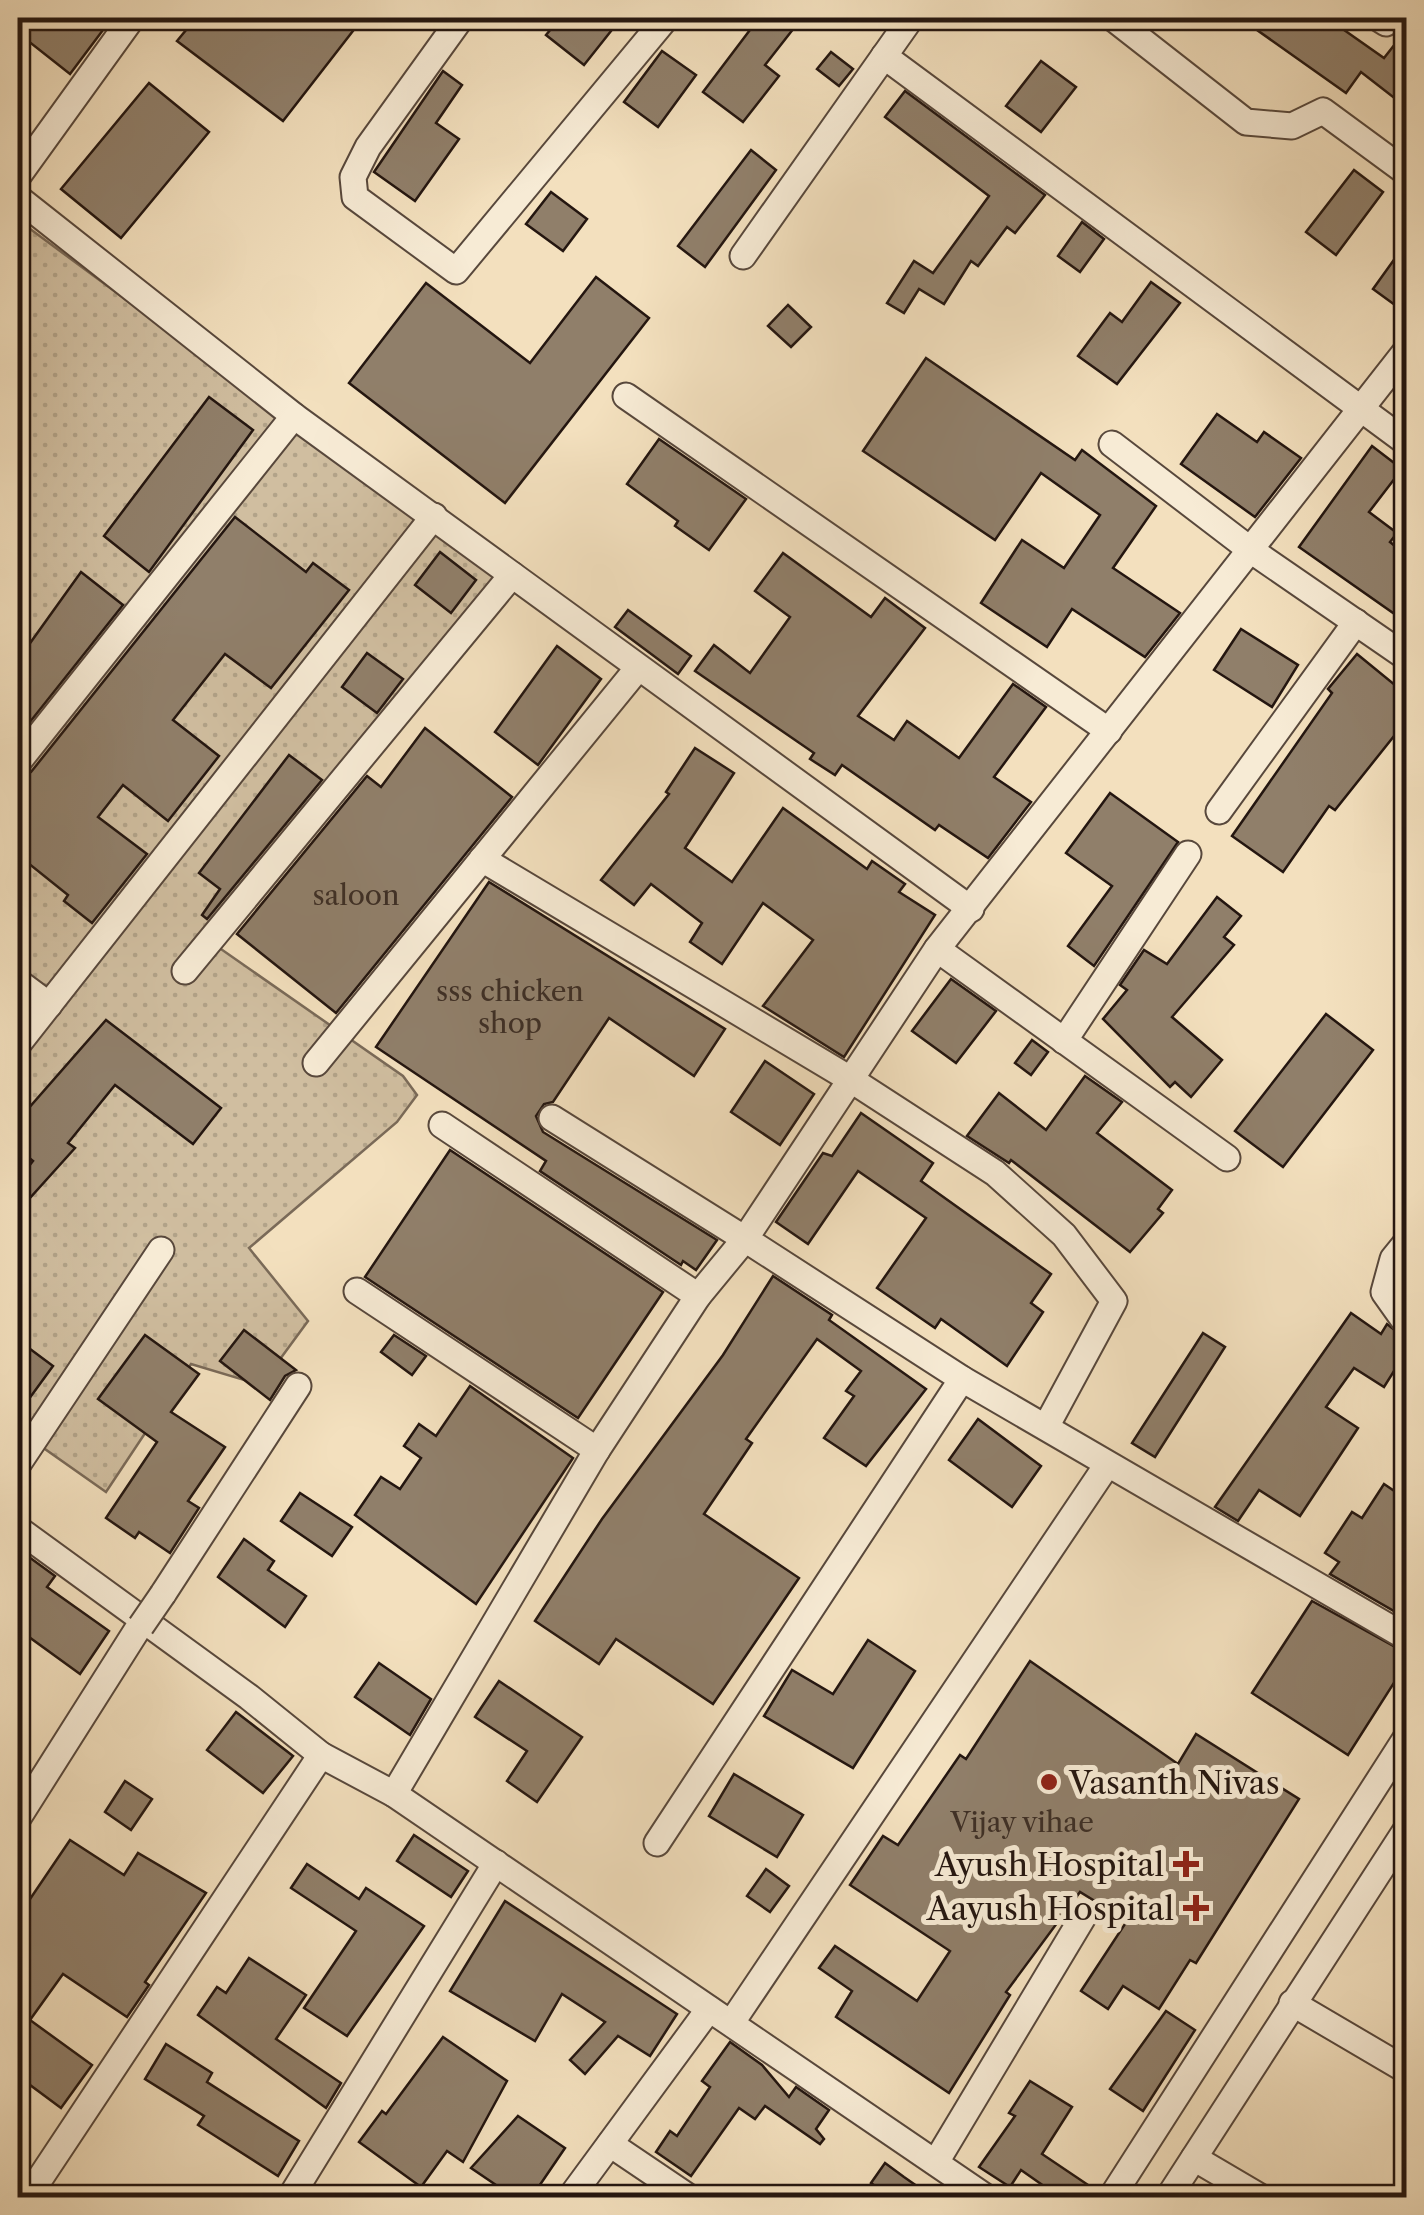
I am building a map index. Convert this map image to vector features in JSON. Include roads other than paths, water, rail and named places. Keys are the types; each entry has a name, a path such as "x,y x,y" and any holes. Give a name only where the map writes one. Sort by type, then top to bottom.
{"street":[{"path":"18,176 132,18"},
{"path":"461,18 368,147 353,177 355,197 456,271 666,18"},
{"path":"743,256 910,18"},
{"path":"1113,18 1246,122 1292,126 1323,111 1406,172"},
{"path":"884,56 1406,442"},
{"path":"18,198 294,416 970,909"},
{"path":"398,1786 598,1450 698,1296 745,1239 937,950 1364,410 1406,351"},
{"path":"626,396 1109,730"},
{"path":"18,762 294,416"},
{"path":"1112,444 1252,551 1406,656"},
{"path":"18,1044 434,516"},
{"path":"185,971 512,575"},
{"path":"1219,811 1356,622"},
{"path":"316,1063 638,668"},
{"path":"1064,1040 1188,854"},
{"path":"482,859 850,1079 995,1173 1064,1235 1114,1301 1047,1425"},
{"path":"937,950 1227,1158"},
{"path":"18,982 49,1004"},
{"path":"552,1118 962,1378 1406,1638"},
{"path":"442,1125 698,1296"},
{"path":"1406,1243 1394,1259 1384,1292 1406,1323"},
{"path":"18,1464 161,1250"},
{"path":"357,1291 598,1450"},
{"path":"658,1843 962,1378"},
{"path":"18,1818 298,1386"},
{"path":"570,2198 610,2144 720,2016 1107,1465"},
{"path":"18,1530 321,1754 398,1786 496,1863 987,2198"},
{"path":"1111,2198 1406,1738"},
{"path":"27,2198 321,1754"},
{"path":"1168,2198 1406,1830"},
{"path":"290,2198 496,1863"},
{"path":"936,2162 1083,1917"},
{"path":"1292,2003 1406,2070"},
{"path":"1173,2102 1212,2129"},
{"path":"610,2144 690,2198"},
{"path":"1194,2158 1262,2198"}],"place":[{"name":"Vasanth Nivas","path":"1049,1782"},
{"name":"Ayush Hospital","path":"1186,1864"},
{"name":"Aayush Hospital","path":"1196,1908"}]}
